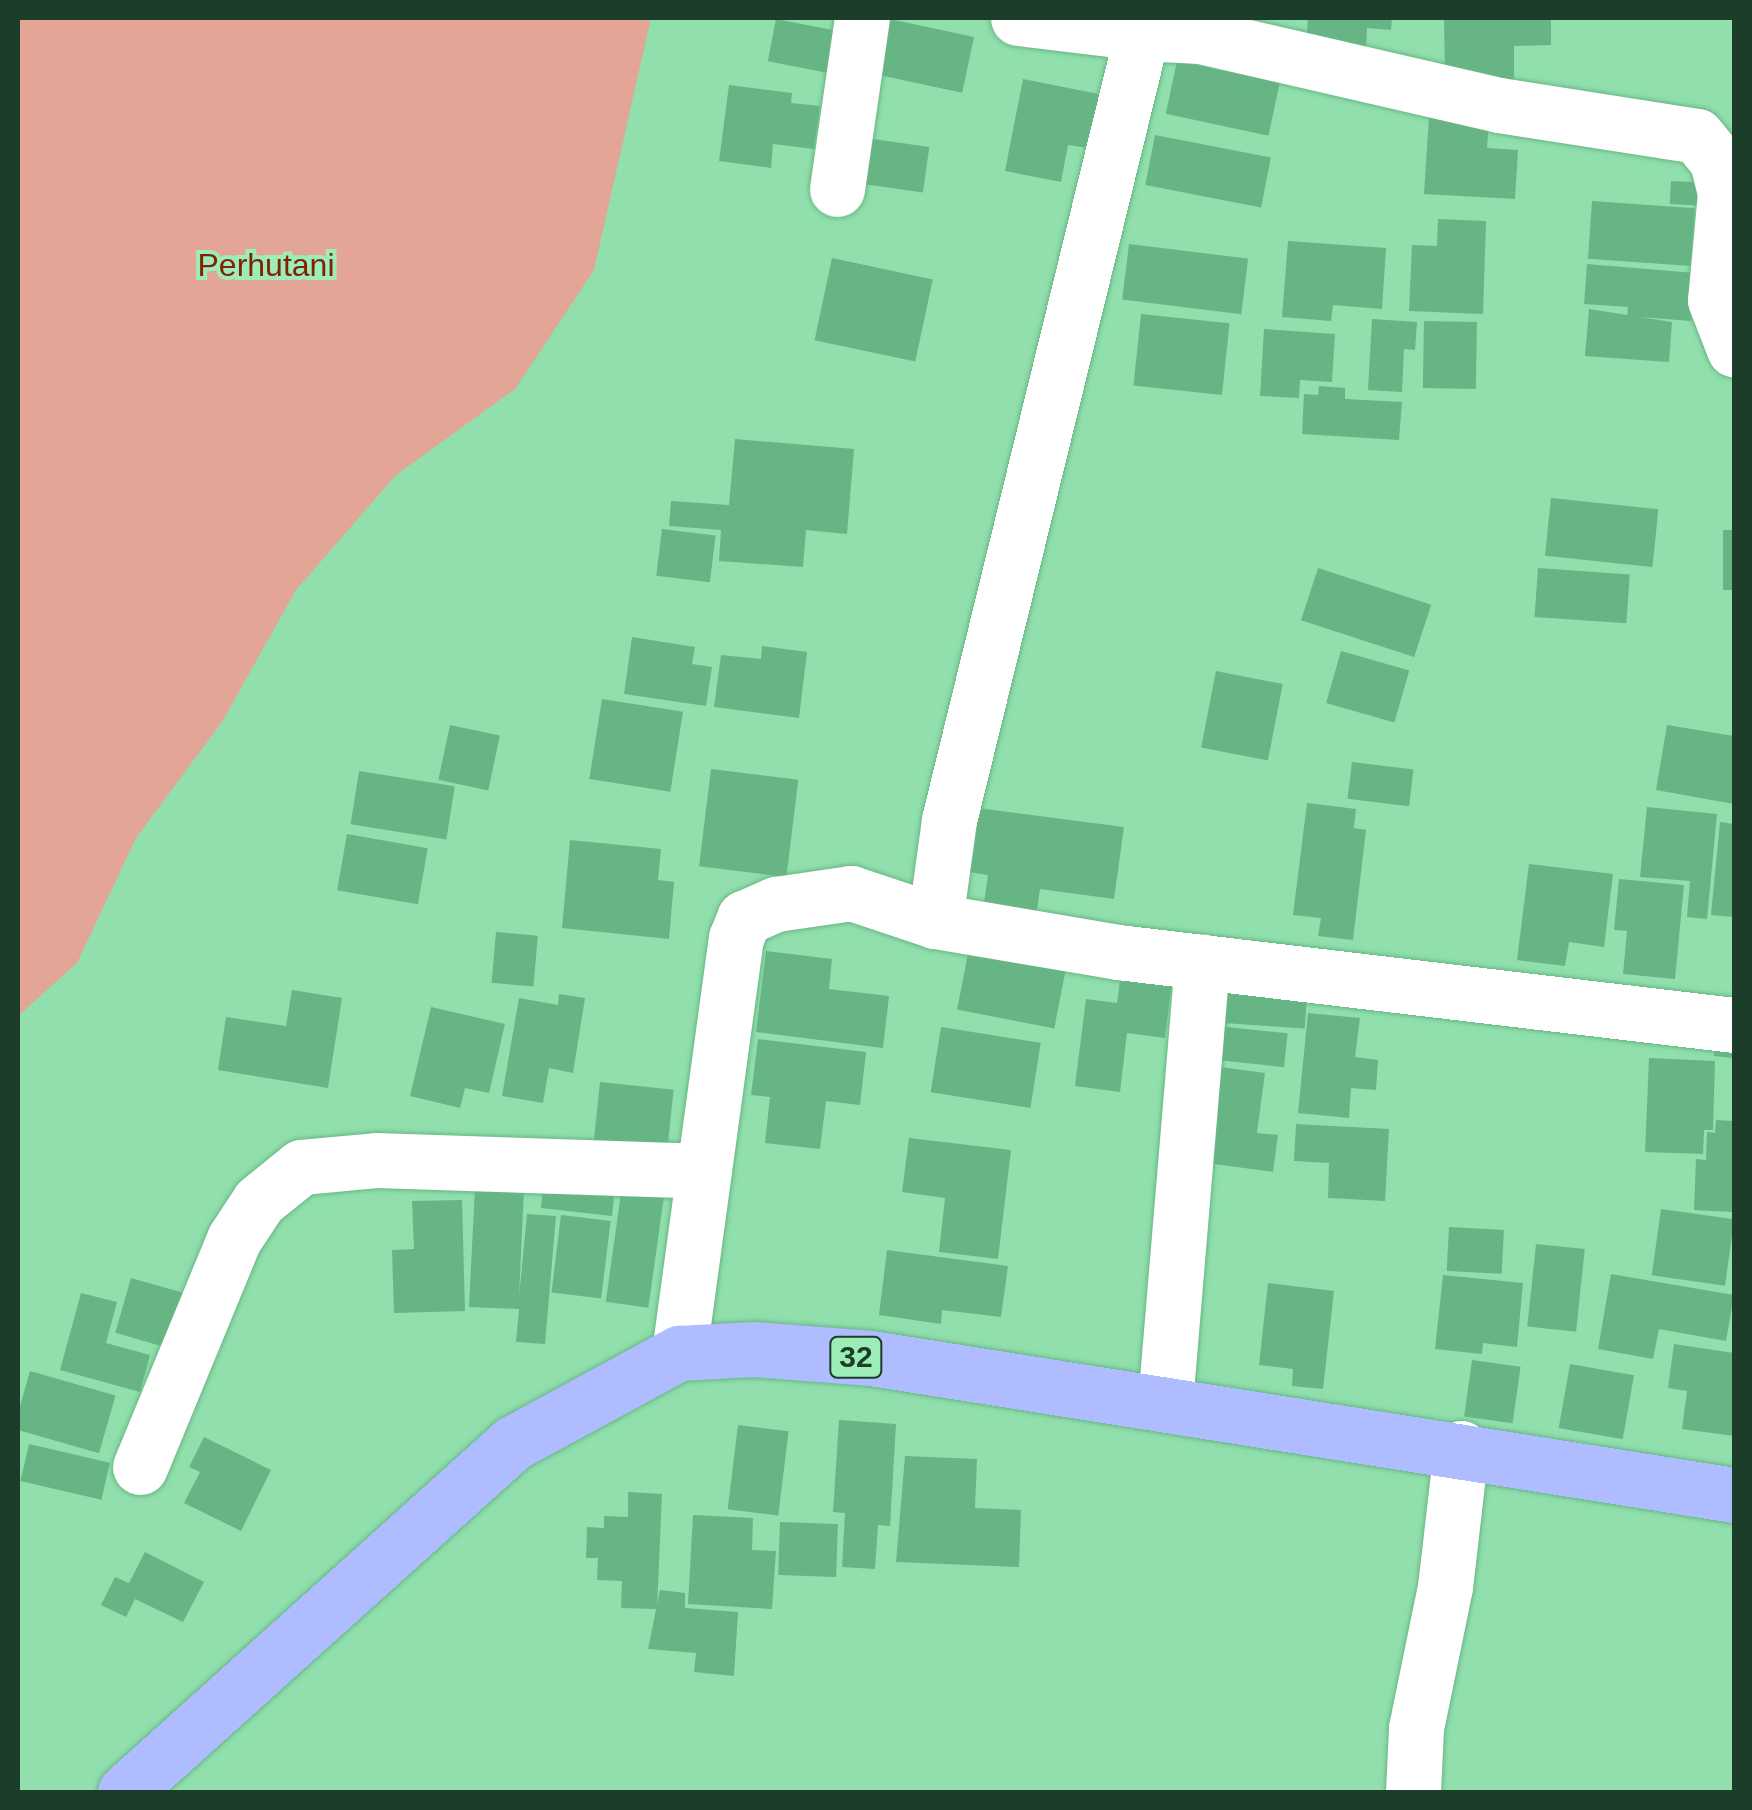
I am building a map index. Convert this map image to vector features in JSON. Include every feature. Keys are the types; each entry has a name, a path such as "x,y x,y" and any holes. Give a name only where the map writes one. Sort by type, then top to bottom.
{"highway":[{"name":"32","path":"125,1792 513,1443 679,1352 754,1349 871,1358 1461,1448 1734,1495"}],"street":[{"path":"837,188 862,18"},
{"path":"1018,18 1200,36 1499,106 1697,136 1717,161 1730,188 1715,300 1734,349"},
{"path":"934,920 949,820 1142,33"},
{"path":"679,1352 736,938 744,918 776,904 851,893 934,920 1202,962 1734,1025"},
{"path":"1164,1403 1202,962"},
{"path":"140,1466 234,1238 259,1201 301,1167 376,1160 704,1171"},
{"path":"1413,1792 1416,1728 1444,1587 1461,1448"}],"green space":[{"name":"Perhutani","path":"18,18 651,18 594,270 515,389 396,475 296,590 222,722 136,838 77,963 18,1016"}],"building":[{"path":"885,18 974,37 962,93 873,74"},
{"path":"1308,18 1392,18 1391,30 1367,28 1366,53 1306,48"},
{"path":"1444,18 1551,18 1551,45 1514,46 1514,80 1445,81"},
{"path":"776,19 848,33 839,75 768,61"},
{"path":"1177,61 1280,83 1268,136 1166,114"},
{"path":"1023,79 1104,95 1094,149 1068,145 1061,182 1005,171"},
{"path":"729,85 792,93 791,103 820,106 814,149 773,144 771,168 719,161"},
{"path":"1429,117 1489,121 1487,148 1518,150 1515,199 1424,194"},
{"path":"1155,135 1271,158 1261,208 1145,185"},
{"path":"859,137 929,147 923,192 853,183"},
{"path":"1671,181 1709,183 1708,206 1670,204"},
{"path":"1592,201 1695,208 1691,266 1588,259"},
{"path":"1438,219 1486,221 1483,314 1409,311 1412,245 1437,246"},
{"path":"1288,241 1386,248 1382,309 1333,305 1331,321 1282,317"},
{"path":"1129,244 1248,259 1241,314 1122,300"},
{"path":"832,258 933,279 915,362 815,340"},
{"path":"1587,264 1695,273 1691,321 1627,316 1628,307 1584,304"},
{"path":"1589,309 1672,322 1669,362 1585,356"},
{"path":"1141,314 1230,323 1222,395 1133,386"},
{"path":"1372,319 1417,322 1415,350 1404,349 1402,392 1368,390"},
{"path":"1424,321 1477,322 1476,389 1423,388"},
{"path":"1264,329 1335,334 1332,382 1300,380 1299,398 1260,396"},
{"path":"1319,386 1345,388 1345,399 1402,402 1399,440 1302,434 1304,394 1318,395"},
{"path":"735,439 854,449 847,534 806,530 803,567 719,561 721,530 669,526 671,501 729,505"},
{"path":"1551,498 1658,509 1652,567 1545,556"},
{"path":"662,529 716,536 710,582 656,576"},
{"path":"1723,530 1734,530 1734,590 1723,590"},
{"path":"1318,568 1431,605 1414,657 1301,620"},
{"path":"1538,568 1630,574 1626,623 1535,617"},
{"path":"632,637 695,647 692,664 712,667 706,706 624,694"},
{"path":"762,646 807,652 799,718 714,707 721,655 761,659"},
{"path":"1341,651 1409,671 1394,722 1326,703"},
{"path":"1216,671 1283,684 1268,761 1201,748"},
{"path":"602,699 683,712 670,792 589,779"},
{"path":"450,725 500,736 488,790 438,780"},
{"path":"1667,725 1734,736 1734,804 1656,790"},
{"path":"1352,762 1414,770 1409,806 1347,799"},
{"path":"711,769 798,780 786,877 699,866"},
{"path":"359,771 455,786 446,840 351,824"},
{"path":"1307,803 1356,809 1354,828 1366,830 1353,940 1318,936 1321,918 1293,915"},
{"path":"970,807 1124,827 1114,899 1040,889 1034,929 981,923 988,875 962,871"},
{"path":"1647,807 1717,814 1707,919 1687,917 1690,881 1640,877"},
{"path":"1720,822 1734,824 1734,917 1711,915"},
{"path":"347,834 428,848 418,904 337,890"},
{"path":"570,840 661,849 658,880 674,882 669,939 562,928"},
{"path":"1529,864 1613,874 1604,947 1569,942 1565,966 1517,960"},
{"path":"1619,879 1684,885 1675,979 1623,974 1627,931 1614,930"},
{"path":"496,932 538,936 533,986 492,983"},
{"path":"972,933 1069,952 1054,1028 957,1010"},
{"path":"766,951 832,959 829,989 889,996 883,1048 756,1032"},
{"path":"1122,965 1173,972 1165,1038 1127,1033 1120,1092 1075,1086 1086,999 1117,1003"},
{"path":"1226,978 1308,984 1305,1029 1223,1023"},
{"path":"292,990 342,998 328,1088 218,1070 226,1017 286,1026"},
{"path":"559,994 585,998 573,1073 549,1068 543,1103 502,1096 519,998 558,1005"},
{"path":"431,1007 505,1024 489,1093 465,1088 460,1108 410,1096"},
{"path":"1308,1013 1360,1018 1355,1057 1378,1060 1376,1090 1351,1088 1349,1118 1298,1113"},
{"path":"1218,1026 1288,1033 1284,1067 1214,1060"},
{"path":"941,1027 1041,1043 1030,1108 931,1092"},
{"path":"1717,1027 1734,1029 1734,1058 1714,1056"},
{"path":"758,1039 866,1052 860,1105 826,1101 820,1149 765,1143 770,1097 751,1095"},
{"path":"1649,1058 1715,1061 1713,1130 1704,1130 1703,1154 1645,1152"},
{"path":"1205,1065 1265,1073 1257,1133 1278,1135 1273,1172 1192,1161"},
{"path":"600,1082 674,1090 667,1151 594,1144"},
{"path":"1716,1120 1734,1121 1734,1212 1694,1210 1696,1159 1706,1160 1707,1132 1715,1133"},
{"path":"1296,1124 1389,1129 1385,1201 1328,1198 1329,1163 1294,1161"},
{"path":"909,1138 1011,1150 998,1259 939,1252 945,1198 902,1192"},
{"path":"616,1176 612,1216 541,1208 544,1177"},
{"path":"623,1179 666,1185 648,1308 606,1302"},
{"path":"475,1187 524,1189 519,1297 527,1214 556,1216 545,1344 516,1342 519,1309 469,1307"},
{"path":"462,1200 465,1311 394,1313 392,1250 414,1249 412,1201"},
{"path":"1661,1209 1734,1219 1725,1286 1652,1275"},
{"path":"561,1215 611,1221 601,1299 551,1292"},
{"path":"1449,1227 1504,1230 1502,1274 1447,1271"},
{"path":"1536,1244 1585,1249 1576,1332 1527,1327"},
{"path":"887,1250 1008,1266 1001,1317 942,1310 941,1324 879,1315"},
{"path":"1611,1274 1734,1295 1726,1341 1659,1329 1653,1359 1598,1349"},
{"path":"1443,1275 1523,1283 1517,1347 1483,1343 1482,1354 1435,1349"},
{"path":"131,1278 200,1298 184,1353 115,1333"},
{"path":"1268,1283 1334,1291 1323,1389 1292,1386 1293,1369 1259,1365"},
{"path":"81,1293 117,1302 106,1343 150,1355 140,1392 60,1370"},
{"path":"1674,1344 1734,1353 1734,1436 1682,1429 1687,1391 1668,1388"},
{"path":"1472,1360 1521,1367 1513,1423 1464,1416"},
{"path":"1570,1364 1634,1375 1623,1439 1559,1428"},
{"path":"30,1371 116,1396 99,1453 18,1430 18,1413"},
{"path":"839,1420 896,1424 890,1526 878,1525 875,1569 842,1567 845,1513 833,1512"},
{"path":"738,1425 789,1431 778,1516 728,1509"},
{"path":"204,1437 271,1470 241,1531 184,1503 200,1472 189,1467"},
{"path":"29,1444 110,1463 101,1500 20,1481"},
{"path":"905,1456 977,1459 975,1508 1021,1510 1019,1567 896,1562"},
{"path":"628,1492 662,1494 657,1609 621,1608 622,1581 597,1580 598,1558 586,1558 587,1527 604,1528 604,1516 628,1517"},
{"path":"693,1515 753,1518 752,1550 776,1551 772,1609 688,1604"},
{"path":"780,1522 838,1524 836,1577 778,1575"},
{"path":"145,1552 204,1582 183,1622 135,1599 126,1617 101,1605 115,1577 129,1583"},
{"path":"660,1590 685,1593 685,1608 738,1612 734,1676 694,1672 696,1653 648,1649"}]}
